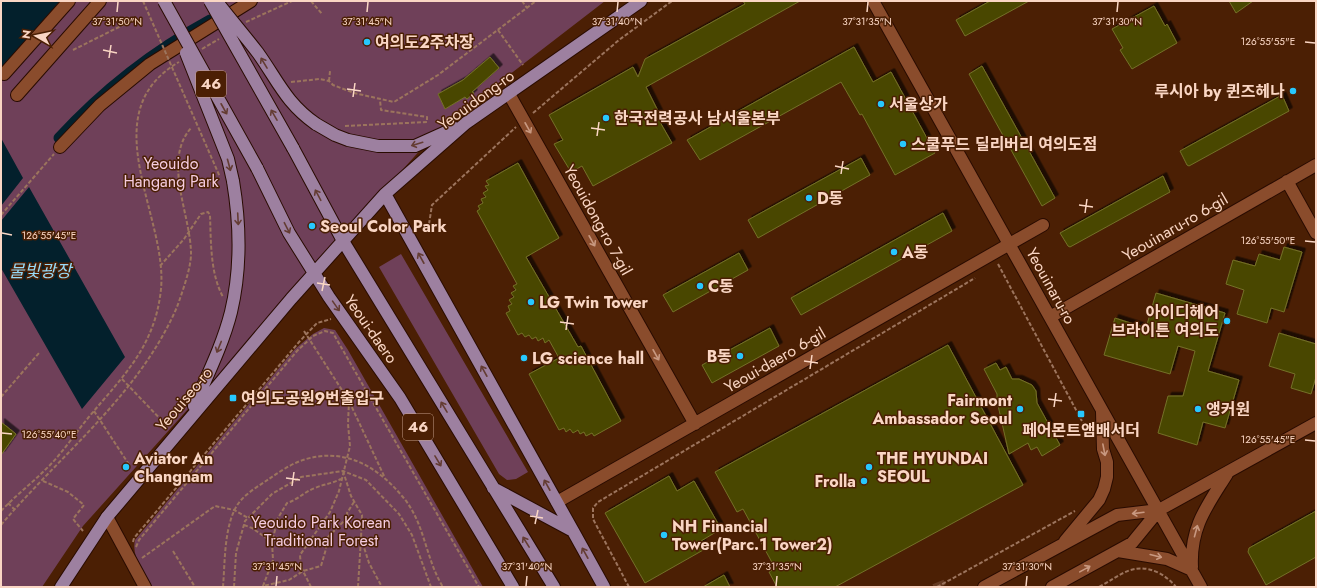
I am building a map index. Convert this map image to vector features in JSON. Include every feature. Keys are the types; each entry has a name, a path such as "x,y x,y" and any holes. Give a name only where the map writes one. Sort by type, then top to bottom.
{"main road":[{"name":"Yeoui-daero","path":"210,1 344,241 554,587"},
{"path":"216,1 258,54 276,83 291,102 316,124 335,135 348,140 378,146 415,146 466,123"},
{"name":"Yeouidong-ro","path":"344,241 385,194 466,123 641,1"},
{"name":"46","path":"167,6 228,159 228,182"},
{"name":"Yeoui-daero","path":"167,6 257,168 289,233 314,273 400,398 514,587"},
{"path":"190,417 231,312 237,269 238,228 228,182"},
{"path":"385,194 604,587"},
{"name":"Yeouiseo-ro","path":"61,587 106,517 175,434 314,273 344,241"},
{"path":"493,488 573,531"}],"street":[{"path":"4,74 69,1"},
{"path":"17,95 68,35 100,1"},
{"path":"60,147 100,105 154,61 251,1"},
{"name":"Yeouinaru-ro","path":"873,1 1201,587"},
{"name":"Yeouidong-ro 7-gil","path":"509,94 695,424"},
{"name":"Yeouinaru-ro 6-gil","path":"1050,318 1316,165"},
{"path":"1287,181 1316,233"},
{"name":"Yeoui-daero 6-gil","path":"557,502 1044,224"},
{"path":"1063,544 1099,500 1104,490 1107,477 1107,462 1102,449 1102,411"},
{"path":"1052,587 1132,543 1159,510 1316,423"},
{"path":"1118,551 1167,559 1192,570 1191,552 1199,519 1209,500 1228,472"},
{"path":"984,587 1117,515 1159,510"},
{"path":"106,517 145,587"}],"path":[{"path":"143,1 228,182"},
{"path":"241,25 292,1"},
{"path":"311,1 322,14"},
{"path":"522,1 527,8"},
{"path":"291,82 305,79 329,81 333,85 354,93 394,102 410,94 536,1"},
{"path":"429,224 432,205 523,120 619,40 672,1"},
{"path":"72,50 135,18"},
{"path":"498,30 523,64"},
{"path":"196,52 220,38"},
{"path":"1,511 46,469 122,379 144,349 152,330 161,288 160,266 152,217 140,173 137,155 137,130 140,110 147,92 165,70 184,59"},
{"path":"329,81 330,71"},
{"path":"343,126 427,122 427,117 381,110 380,100"},
{"path":"1,525 101,419 139,374 177,307 192,256 190,230 182,200 178,167 181,145 191,128"},
{"path":"1,215 60,147"},
{"path":"160,266 190,230 201,214 208,212 210,215 212,255 219,291 231,312"},
{"path":"992,268 999,264 1094,443"},
{"path":"630,587 593,519 593,508 598,502 978,276"},
{"path":"132,549 134,538 275,370 317,323 343,316"},
{"path":"137,552 135,549 138,540 297,351 313,336 324,330 333,332 479,587"},
{"path":"304,331 349,401 385,479"},
{"path":"1,397 39,353"},
{"path":"122,379 175,434"},
{"path":"311,587 301,567 300,555 330,512 341,479 350,446 348,424 349,401"},
{"path":"94,411 101,419 130,466"},
{"path":"223,587 226,546 234,510 238,503 250,492 282,471 303,460 324,457 346,457 366,464 385,479 402,496 415,515 443,587"},
{"path":"343,471 354,502 362,515 362,538 358,587"},
{"path":"234,587 236,553 244,525 248,518 272,494 301,476 343,471 366,480 399,514 412,535 431,587"},
{"path":"264,587 273,560 272,542 278,518 287,503 298,500 305,493 316,488 329,485 341,479"},
{"path":"43,481 68,492 84,505 73,519 83,531"},
{"path":"264,587 289,580 303,571 321,566 326,549 326,539 348,517 347,513 354,502"},
{"path":"8,503 14,510"},
{"path":"139,556 140,559 215,506 234,510 248,518"},
{"path":"937,587 1078,510"},
{"path":"244,525 252,528 272,542"},
{"path":"362,538 369,563 382,587"},
{"path":"173,551 195,587"},
{"path":"1099,587 1137,567 1149,568 1162,575 1176,587"}],"green space":[{"name":"Yeouido Hangang Park","path":"60,1 605,1 440,128 83,526 42,587 1,587 1,68"},
{"path":"401,254 528,472 516,479 507,480 499,474 379,267"},
{"name":"Yeouido Park Korean Traditional Forest","path":"324,328 335,330 348,350 483,587 152,587 137,558 134,546 135,540 295,349 313,334"}],"water":[{"path":"1,1 60,1 1,68"},
{"path":"1,138 23,178 1,206"},
{"name":"물빛광장","path":"29,187 125,357 82,409 1,268 1,221"}],"building":[{"path":"743,1 800,1 646,87 663,121 660,122 672,143 593,186 582,166 571,172 554,144 563,140 549,115 633,67 638,77 645,59 745,4"},
{"path":"990,1 1029,1 965,36 956,20"},
{"path":"1229,1 1253,1 1236,13"},
{"path":"1154,6 1165,26 1167,24 1177,43 1132,69 1120,50 1123,48 1112,29"},
{"path":"854,47 873,82 891,72 935,153 895,175 862,114 860,115 841,82 700,160 687,140"},
{"path":"490,57 499,68 472,92 474,93 467,99 465,97 445,109 438,94 463,80"},
{"path":"982,66 1055,198 1042,206 969,74"},
{"path":"1282,95 1289,111 1189,166 1187,165 1180,151"},
{"name":"D동","path":"861,158 870,175 758,238 748,220"},
{"name":"LG Twin Tower","path":"518,163 559,238 526,257 578,347 581,346 621,421 594,436 592,433 586,436 584,432 580,434 578,430 573,433 570,429 566,432 564,428 559,430 529,374 559,358 549,340 545,343 543,338 538,341 536,337 532,339 529,335 525,337 522,333 518,335 506,313 510,311 508,306 512,304 509,300 514,297 511,293 516,290 513,286 517,284 477,211 480,209 478,206 483,203 481,199 486,197 483,193 488,190 485,186 489,185 486,181"},
{"path":"1163,176 1170,192 1070,247 1068,246 1060,233"},
{"name":"A동","path":"943,213 952,231 801,315 791,298"},
{"path":"1284,247 1302,252 1284,312 1271,308 1267,323 1237,314 1244,290 1226,284 1233,260 1255,266 1259,254 1280,260"},
{"name":"C동","path":"739,253 748,270 673,312 663,295"},
{"path":"1156,293 1225,313 1208,371 1239,380 1225,428 1203,422 1197,445 1158,433 1168,396 1183,396 1195,351 1178,346 1170,374 1104,355 1115,318 1146,328"},
{"name":"B동","path":"770,328 779,346 712,383 702,365"},
{"path":"1279,333 1316,344 1316,377 1311,394 1291,388 1295,374 1269,366"},
{"name":"THE HYUNDAI SEOUL","path":"948,345 1023,485 835,587 777,587 769,572 775,568 743,509 737,512 715,472"},
{"name":"Fairmont Ambassador Seoul","path":"996,363 1000,370 1006,367 1012,379 1019,379 1032,385 1036,391 1037,403 1060,445 1042,456 1037,447 1031,450 1028,443 1009,454 997,401 997,394 984,369"},
{"path":"1,422 16,434 1,455"},
{"name":"NH Financial Tower(Parc.1 Tower2)","path":"669,476 677,491 694,481 721,529 701,541 705,549 645,583 605,513"},
{"path":"1316,511 1316,557 1266,585 1248,552 1249,548"},
{"path":"724,575 730,587 703,587"}],"waterway":[{"path":"59,138 93,104 149,58 210,20"}],"tunnel":[{"path":"938,582 940,587"}],"place":[{"name":"여의도2주차장","path":"367,42"},
{"name":"루시아 by 퀸즈헤나","path":"1293,91"},
{"name":"서울상가","path":"881,104"},
{"name":"한국전력공사 남서울본부","path":"606,118"},
{"name":"스쿨푸드 딜리버리 여의도점","path":"903,144"},
{"name":"D동","path":"809,198"},
{"name":"Seoul Color Park","path":"312,226"},
{"name":"A동","path":"894,252"},
{"name":"C동","path":"700,286"},
{"name":"LG Twin Tower","path":"531,302"},
{"name":"아이디헤어 브라이튼 여의도","path":"1227,321"},
{"name":"B동","path":"740,356"},
{"name":"LG science hall","path":"524,358"},
{"name":"여의도공원9번출입구","path":"233,398"},
{"name":"Fairmont Ambassador Seoul","path":"1020,409"},
{"name":"앵커원","path":"1198,409"},
{"name":"페어몬트앰배서더","path":"1081,414"},
{"name":"Aviator An Changnam","path":"126,467"},
{"name":"THE HYUNDAI SEOUL","path":"869,467"},
{"name":"Frolla","path":"864,481"},
{"name":"NH Financial Tower(Parc.1 Tower2)","path":"664,535"}]}
